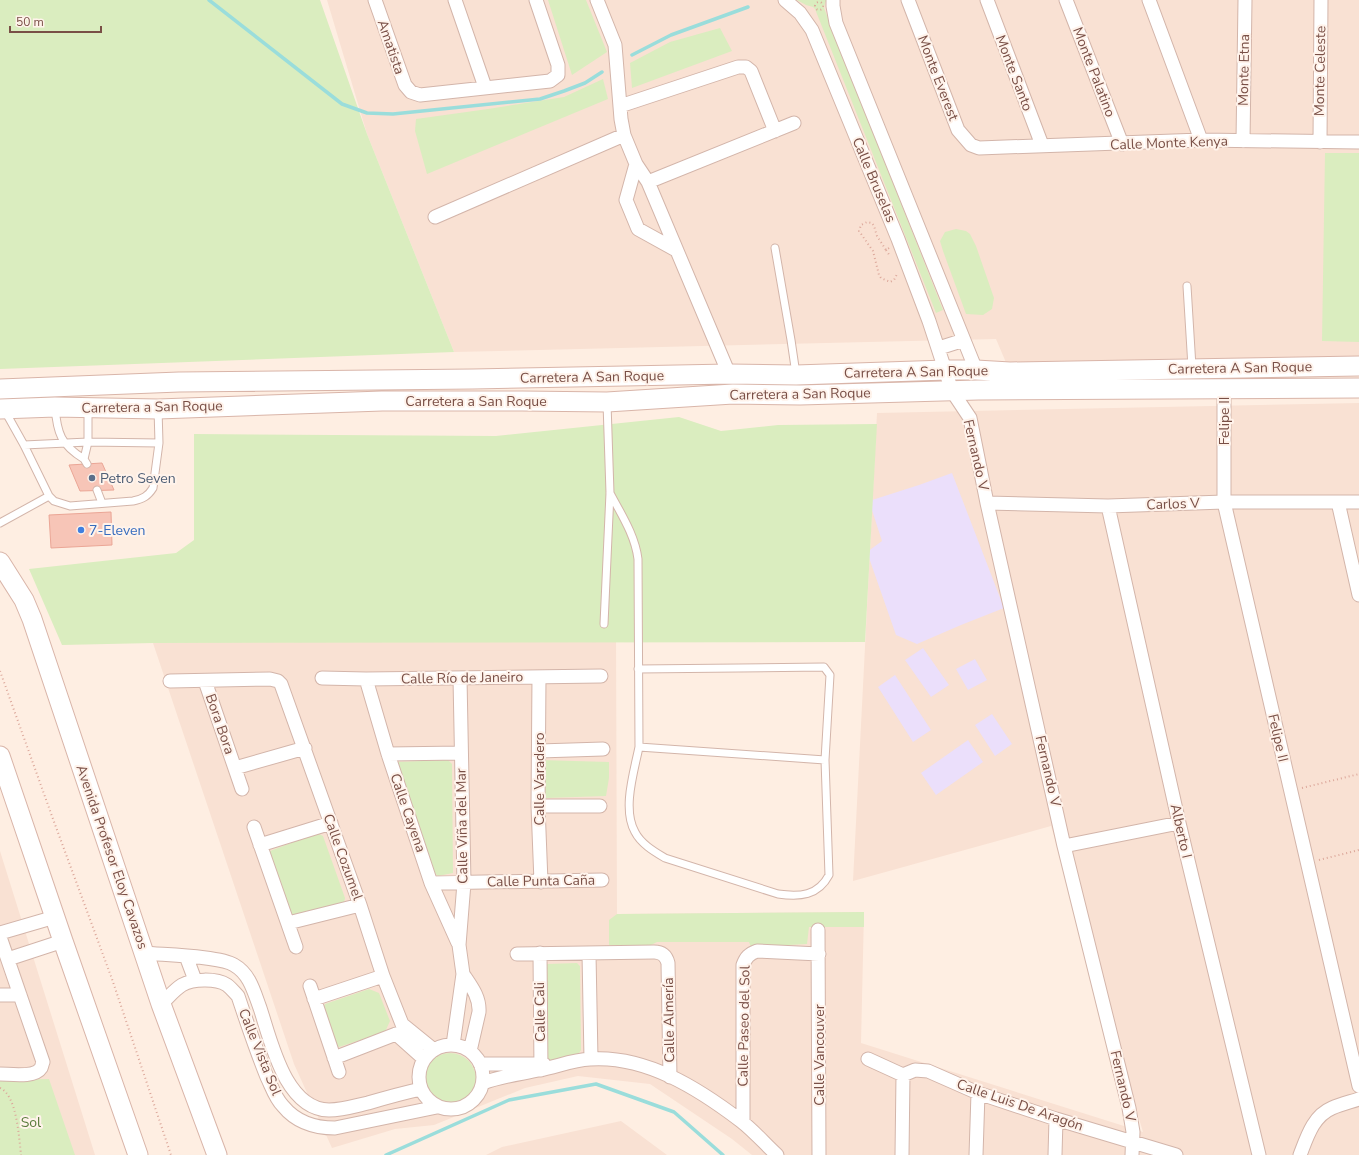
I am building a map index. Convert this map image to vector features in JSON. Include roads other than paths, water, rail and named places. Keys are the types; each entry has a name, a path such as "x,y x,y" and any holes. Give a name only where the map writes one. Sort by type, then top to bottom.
{"main road":[{"name":"Carretera A San Roque","path":"473,379 729,374 796,375 946,370 1010,372 1359,366"},
{"path":"554,377 567,383 596,391 607,402 609,398 616,393 648,383 658,376"},
{"name":"Carretera a San Roque","path":"0,390 187,382 473,379"},
{"name":"Carretera A San Roque","path":"952,391 1359,388"},
{"name":"Carretera a San Roque","path":"2,409 55,407 158,409 382,401 607,402 734,394 800,395 952,391"},
{"name":"Avenida Profesor Eloy Cavazos","path":"0,562 7,582 24,600 32,620 161,1004 217,1155"},
{"path":"0,756 138,1155"}],"street":[{"name":"Amatista","path":"375,0 405,85 410,92 420,94 485,87"},
{"path":"455,0 485,87 550,81 558,75 558,65 536,0"},
{"path":"597,0 615,45 624,136 636,164 648,182 729,374"},
{"name":"Calle Bruselas","path":"785,0 800,13 812,30 898,239 946,370"},
{"name":"Calle Bruselas","path":"833,0 836,23 976,370"},
{"name":"Monte Everest","path":"908,0 958,130 971,145 979,148"},
{"name":"Monte Santo","path":"987,0 1042,145"},
{"name":"Monte Palatino","path":"1066,0 1122,144"},
{"path":"1149,0 1201,140"},
{"name":"Monte Etna","path":"1243,141 1245,0"},
{"name":"Monte Celeste","path":"1320,142 1321,0"},
{"path":"620,106 738,67 746,67 751,71 775,131"},
{"path":"648,182 794,123"},
{"path":"435,217 624,136"},
{"name":"Calle Monte Kenya","path":"979,148 1201,140 1359,142"},
{"path":"636,164 626,200 638,229 676,250"},
{"path":"939,348 964,340"},
{"name":"Fernando V","path":"946,370 952,391 970,418 987,503 1064,846 1129,1108 1132,1122 1132,1155"},
{"name":"Felipe II","path":"1224,388 1224,502 1359,1086"},
{"name":"Carlos V","path":"987,503 1108,506 1224,502 1359,502"},
{"path":"1338,502 1359,595"},
{"name":"Alberto I","path":"1108,506 1179,823 1259,1155"},
{"name":"Calle Río de Janeiro","path":"322,678 366,679 602,676"},
{"name":"Calle Varadero","path":"539,677 538,806 541,882"},
{"name":"Calle Viña del Mar","path":"453,1045 463,974 459,945 464,883 460,678"},
{"name":"Bora Bora","path":"170,682 270,679 278,681 284,689"},
{"name":"Calle Cayena","path":"366,679 388,754 432,883 459,945"},
{"name":"Bora Bora","path":"205,681 242,789"},
{"name":"Calle Cozumel","path":"284,689 360,905 400,1029 424,1059"},
{"name":"Bora Bora","path":"236,768 305,748"},
{"path":"539,751 603,749"},
{"path":"388,754 461,753"},
{"path":"538,806 600,806"},
{"path":"260,845 331,823"},
{"path":"1064,846 1179,823"},
{"path":"254,827 296,947"},
{"name":"Calle Punta Caña","path":"432,883 602,880"},
{"path":"288,923 360,905"},
{"path":"0,933 55,918"},
{"name":"Calle Vancouver","path":"818,930 819,1155"},
{"path":"0,937 43,1062 41,1068 36,1072 28,1074 0,1074"},
{"path":"8,959 63,941"},
{"name":"Calle Paseo del Sol","path":"743,1122 743,966 745,959 750,954 757,951 819,954"},
{"name":"Calle Almería","path":"589,954 659,952 667,958 670,1077"},
{"name":"Calle Vista Sol","path":"144,953 225,960 241,969 251,984 276,1057 290,1087 305,1101 319,1109 329,1110 346,1108 421,1089"},
{"name":"Calle Cali","path":"540,953 541,1067"},
{"path":"517,954 589,954 591,1059"},
{"path":"161,1004 181,986 195,980 186,956"},
{"name":"Calle Viña del Mar","path":"463,974 476,995 480,1006 470,1051"},
{"path":"314,999 383,976"},
{"name":"Calle Vista Sol","path":"195,980 220,982 226,984 238,996 261,1062 276,1097 290,1114 302,1122 316,1127 334,1128 437,1107"},
{"path":"310,986 339,1072"},
{"path":"0,995 20,995"},
{"path":"334,1058 400,1029"},
{"name":"Calle Cozumel","path":"400,1029 434,1050"},
{"path":"453,1045 470,1051 480,1064 483,1082 481,1089 474,1100 463,1107 450,1110 437,1107 424,1096 421,1089 419,1074 420,1066 424,1059 434,1050 440,1047 453,1045"},
{"path":"261,1062 276,1057"},
{"path":"480,1064 541,1067 591,1059 614,1059 643,1065 692,1087 743,1122 777,1155"},
{"path":"868,1059 903,1075 902,1155"},
{"path":"483,1082 541,1067"},
{"name":"Calle Luis De Aragón","path":"903,1075 915,1070 928,1071 978,1093 1056,1119 1176,1155"},
{"path":"976,1155 978,1093"},
{"path":"1300,1155 1309,1131 1316,1121 1332,1108 1359,1098"},
{"path":"1055,1155 1056,1119"}],"lane":[{"path":"775,248 796,375"},
{"path":"1187,286 1192,368"},
{"path":"604,624 610,493 607,402"},
{"path":"55,407 58,430 61,438 70,450 85,462 88,442 88,408"},
{"path":"2,409 24,444 49,496 54,501 70,506 140,500 149,494 153,488 159,443 158,409"},
{"path":"24,444 65,444 88,442 159,443"},
{"path":"97,490 102,503"},
{"path":"610,493 637,548 638,566 638,669 639,748 629,808 630,819 635,833 643,843 666,858 778,894 807,894 824,885 829,875 825,760 830,675 824,667 638,669"},
{"path":"0,523 49,496"},
{"path":"639,748 825,760"}],"waterway":[{"path":"209,0 342,104 367,113 393,114 540,99 585,83 602,72"},
{"path":"632,55 671,35 748,7"},
{"path":"386,1155 509,1100 596,1084 674,1112 723,1155"}],"place":[{"name":"Petro Seven","path":"92,478"},
{"name":"7-Eleven","path":"81,530"}],"park label":[{"name":"Sol","path":"31,1122"}]}
